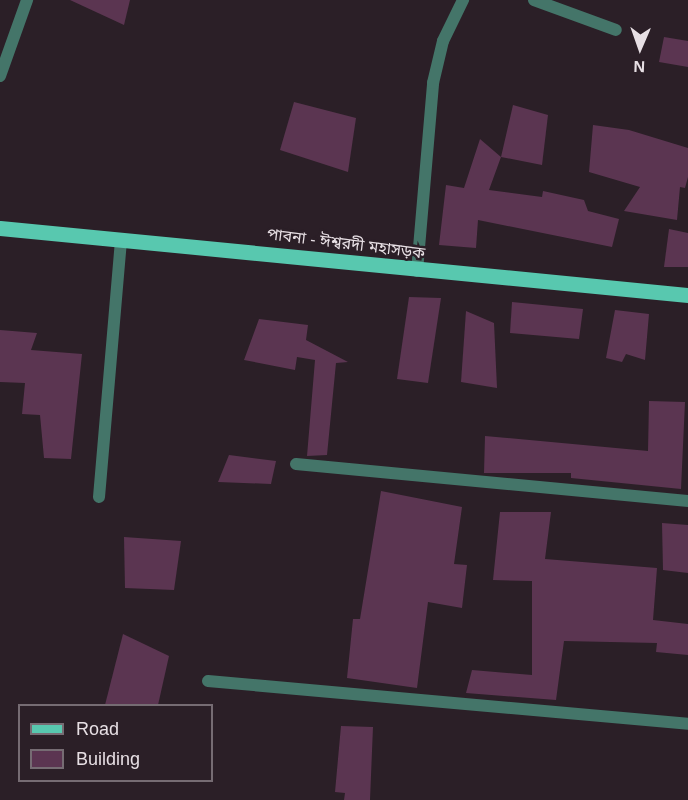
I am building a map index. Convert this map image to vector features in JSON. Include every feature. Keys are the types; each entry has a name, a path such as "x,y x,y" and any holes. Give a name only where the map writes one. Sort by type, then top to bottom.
{"main road":[{"name":"পাবনা - ঈশ্বরদী মহাসড়ক","path":"0,228 417,271 688,295"}],"street":[{"path":"0,76 27,0"},
{"path":"417,271 433,83 443,41 464,0"},
{"path":"534,0 616,30"},
{"path":"99,497 121,241"},
{"path":"296,464 688,501"},
{"path":"208,681 688,724"}],"building":[{"path":"70,0 130,0 124,25"},
{"path":"664,37 688,41 688,67 659,62"},
{"path":"294,102 356,118 348,172 280,150"},
{"path":"513,105 548,115 542,165 501,157"},
{"path":"593,125 629,130 688,148 688,177 685,188 680,187 677,220 624,211 640,187 589,172"},
{"path":"480,139 501,157 489,190 542,197 543,191 584,200 588,211 619,219 612,247 478,220 476,248 439,245 446,185 464,188"},
{"path":"669,229 688,233 688,267 664,267"},
{"path":"409,297 441,298 428,383 397,379"},
{"path":"512,302 583,309 579,339 510,333"},
{"path":"615,310 649,314 645,360 626,354 622,362 606,358"},
{"path":"466,311 494,323 497,388 461,382"},
{"path":"259,319 308,325 306,340 348,362 336,363 327,455 307,456 315,360 297,357 295,370 244,360"},
{"path":"0,330 37,333 31,350 82,354 71,459 44,458 40,415 22,414 25,383 0,382"},
{"path":"649,401 685,402 681,489 571,478 571,473 484,473 485,436 648,451"},
{"path":"229,455 276,461 271,484 218,482"},
{"path":"381,491 462,507 454,564 467,565 462,608 428,602 417,688 347,678 353,619 360,619"},
{"path":"500,512 551,512 545,559 657,568 653,620 688,624 688,655 656,652 657,643 564,641 556,700 466,693 472,670 532,675 532,581 493,580"},
{"path":"662,523 688,525 688,573 663,570"},
{"path":"124,537 181,541 174,590 125,588"},
{"path":"123,634 169,656 158,704 105,704"},
{"path":"341,726 373,727 370,800 344,800 345,793 335,792"}]}
